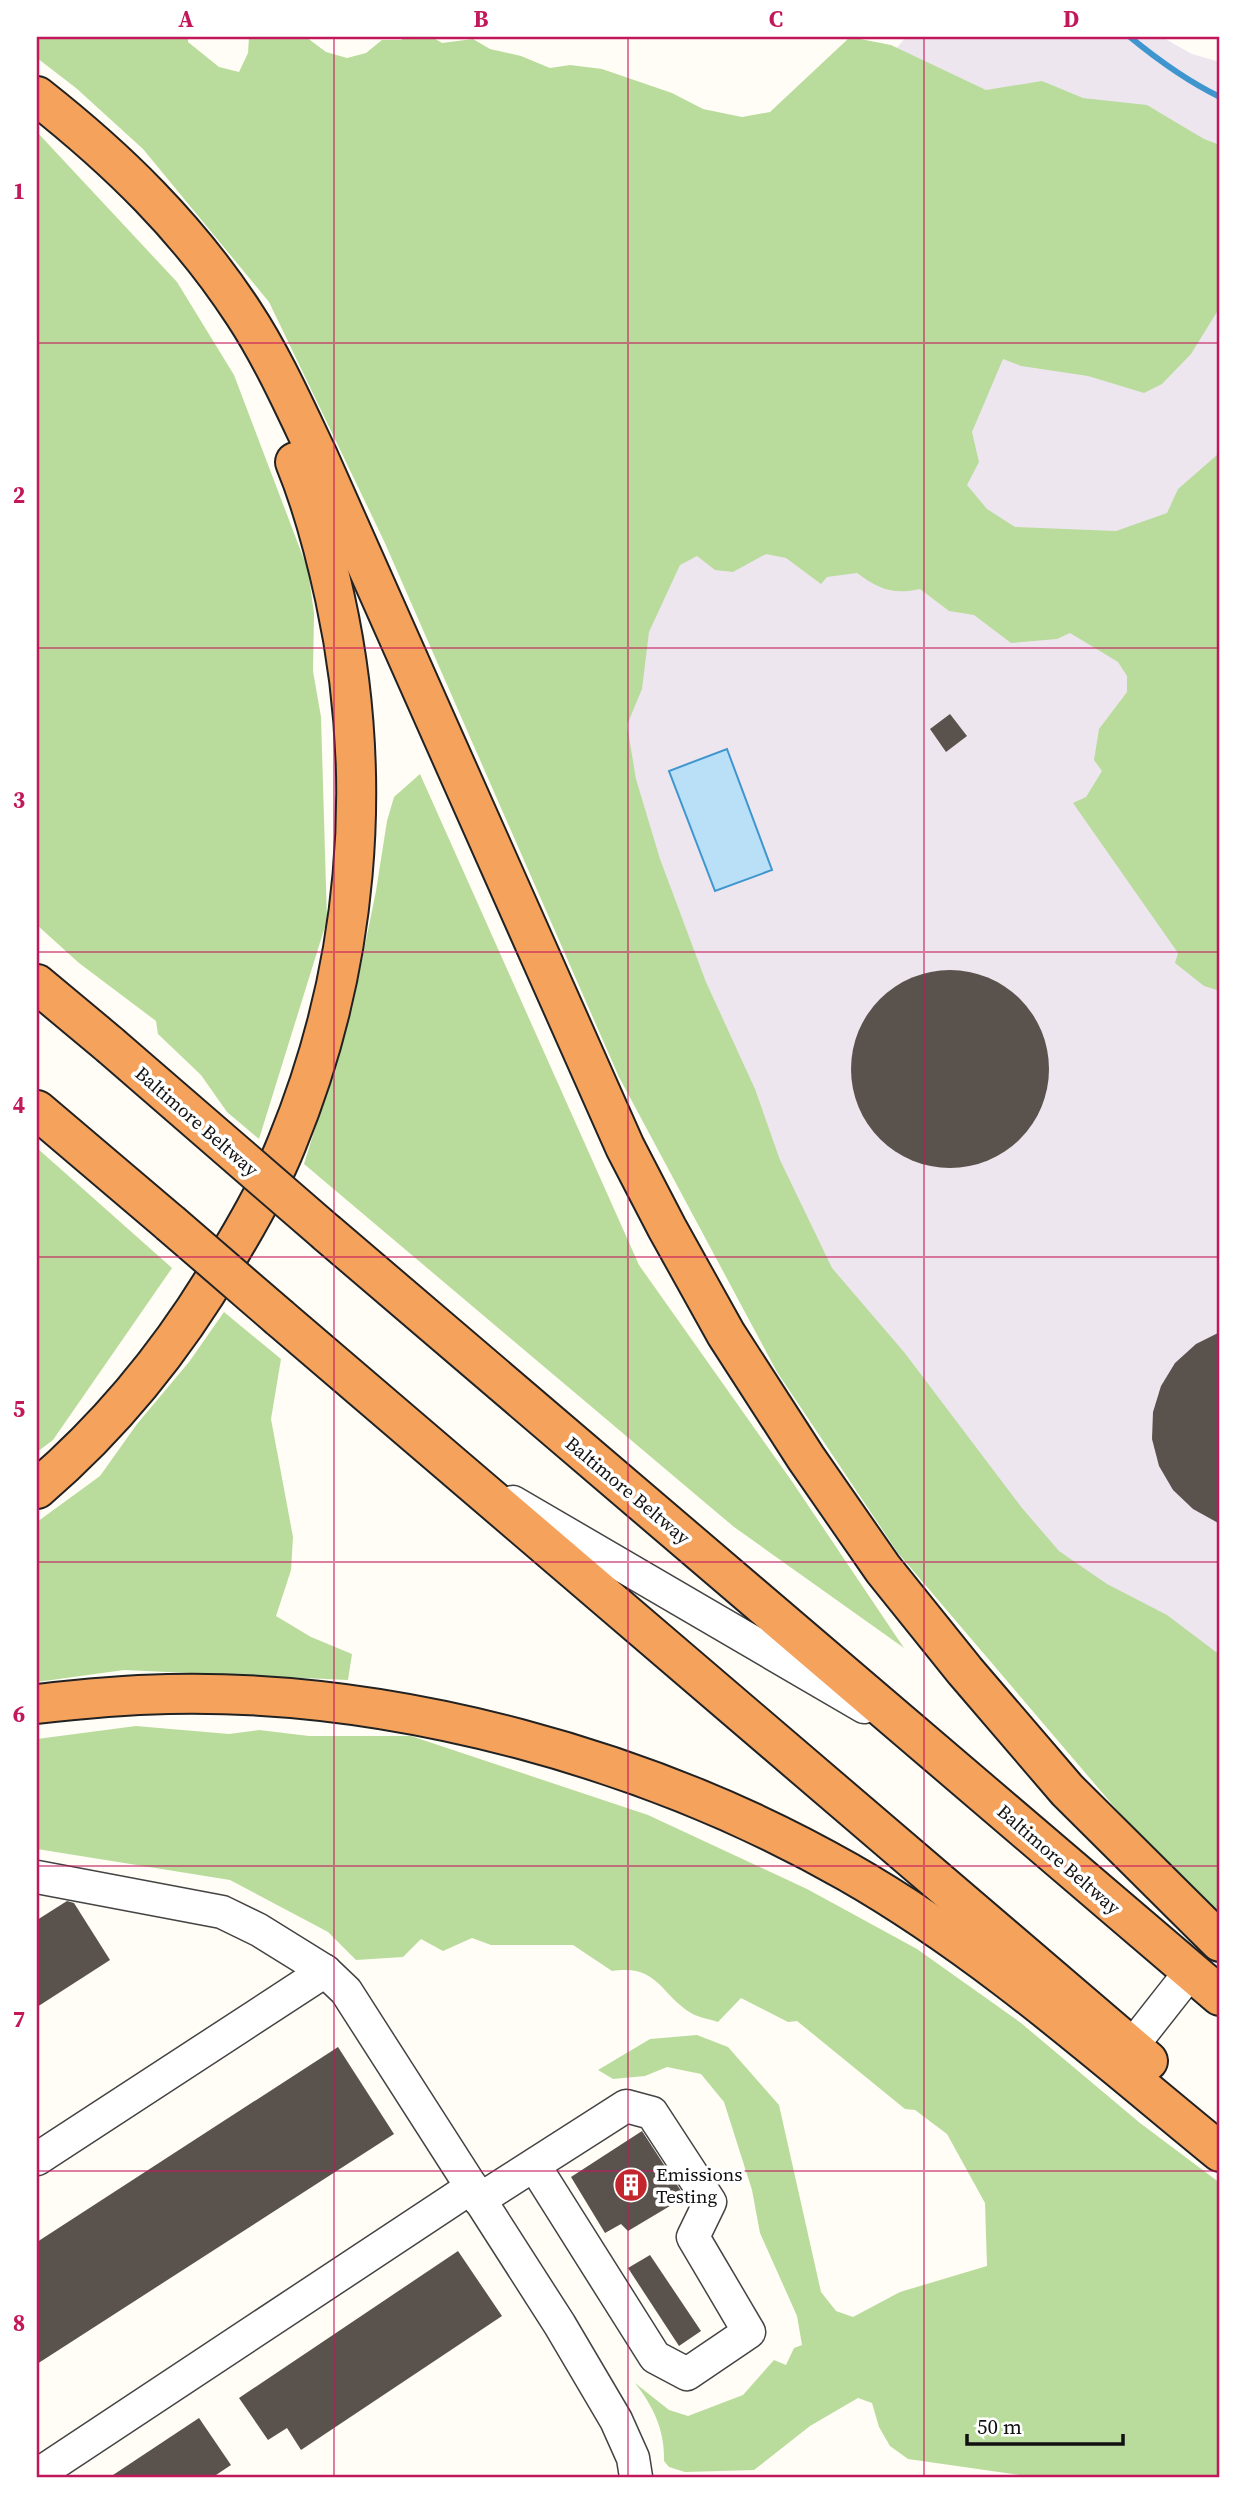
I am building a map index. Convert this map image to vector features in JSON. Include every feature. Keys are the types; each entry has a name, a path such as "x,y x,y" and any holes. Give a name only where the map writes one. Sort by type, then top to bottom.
{"highway":[{"path":"37,97 88,145 139,200 195,273 240,344 274,411 308,494 328,563 344,639 354,709 358,785 355,863 336,991 310,1081 287,1144 255,1210 210,1287 161,1359 102,1426 37,1489"},
{"path":"37,97 92,139 148,193 210,264 246,316 287,390 318,456 625,1147 726,1334 806,1458 883,1569 965,1671 1067,1790 1220,1942"},
{"name":"Baltimore Beltway","path":"37,984 1220,1996"},
{"path":"37,1110 1220,2122"},
{"path":"37,1704 169,1694 333,1702 498,1733 589,1760 682,1793 761,1825 849,1872 931,1924 1002,1975 1220,2152"}],"lane":[{"path":"457,1469 921,1740"},
{"path":"37,1877 222,1912 259,1930 325,1972 346,1991 560,2325 616,2420 634,2458 636,2477"},
{"path":"1132,2046 1191,1971"},
{"path":"37,2159 325,1972"},
{"path":"37,2475 475,2194 534,2165 626,2106 652,2113 710,2203 693,2237 748,2332 687,2374 656,2357 534,2165"}],"shaded area":[{"path":"906,37 1162,37 1192,54 1220,62 1220,1811 806,1272 671,953 629,767 625,662 846,107"}],"green space":[{"path":"37,37 188,37 188,42 219,67 239,72 248,53 249,37 306,37 326,52 347,58 366,53 382,40 432,37 442,43 473,39 490,49 521,56 550,68 570,65 602,69 672,93 703,109 742,117 770,112 850,37 891,45 986,90 1042,81 1083,98 1147,105 1204,139 1220,145 1220,307 1191,354 1162,384 1144,393 1088,376 1021,366 1003,359 972,432 979,462 967,485 987,509 1015,527 1116,531 1167,513 1178,489 1217,455 1220,456 1220,991 1204,986 1175,963 1178,953 1073,803 1086,797 1102,771 1094,760 1099,729 1127,692 1127,676 1118,662 1070,633 1057,639 1011,643 974,615 949,611 920,589 886,589 857,573 827,577 821,584 786,558 766,554 733,572 715,570 697,556 680,565 649,632 642,689 627,725 636,779 660,859 706,982 755,1089 780,1160 832,1268 904,1352 1022,1508 1059,1551 1107,1584 1167,1615 1220,1655 1220,1916 1128,1823 898,1553 777,1372 619,1077 384,541 269,302 143,149 76,88 37,58"},
{"path":"37,132 177,282 234,375 308,570 314,613 313,671 321,717 327,920 259,1139 227,1112 201,1075 158,1034 156,1021 79,963 37,925"},
{"path":"420,774 639,1265 791,1480 904,1648 734,1527 304,1164 352,1009 387,821 394,797"},
{"path":"37,1148 172,1268 53,1440 37,1452"},
{"path":"224,1312 281,1359 271,1419 293,1537 291,1570 276,1616 311,1637 352,1654 348,1680 124,1670 37,1682 37,1522 100,1476 137,1424 189,1362"},
{"path":"136,1726 229,1734 259,1730 309,1736 411,1736 648,1815 807,1889 917,1949 1021,2023 1140,2123 1220,2183 1220,2477 1033,2477 908,2459 890,2446 879,2427 872,2403 858,2398 810,2426 754,2470 685,2472 669,2467 664,2461 657,2419 635,2383 669,2410 688,2416 743,2395 774,2360 786,2365 794,2348 802,2345 797,2316 760,2233 752,2190 724,2102 701,2074 667,2067 645,2076 613,2079 598,2070 650,2039 697,2035 728,2047 779,2105 821,2292 836,2311 853,2317 900,2292 987,2266 985,2203 947,2134 915,2110 905,2109 797,2021 788,2022 741,1998 718,2022 697,2016 680,2005 649,1976 627,1970 612,1971 573,1945 491,1945 472,1938 443,1951 421,1939 403,1957 356,1960 328,1932 230,1880 37,1849 37,1739"}],"water":[{"path":"727,749 772,870 715,891 669,771"}],"building":[{"path":"950,714 967,736 946,752 930,729"},
{"path":"950,970 988,978 1020,999 1041,1031 1049,1069 1041,1107 1020,1139 988,1160 950,1168 912,1160 880,1139 859,1107 851,1069 859,1031 880,999 912,978"},
{"path":"1220,1332 1220,1524 1193,1509 1173,1490 1159,1466 1152,1439 1153,1412 1161,1386 1175,1363 1196,1344"},
{"path":"67,1901 74,1903 110,1960 37,2007 37,1920"},
{"path":"338,2047 394,2134 37,2364 37,2242"},
{"name":"Emissions Testing","path":"642,2131 685,2197 628,2231 621,2224 605,2233 571,2177"},
{"path":"458,2251 502,2316 301,2450 287,2428 268,2440 239,2398"},
{"path":"650,2255 701,2331 679,2346 628,2268"},
{"path":"199,2418 231,2465 213,2477 110,2477"}],"waterway":[{"path":"1130,37 1173,70 1220,97"}],"place":[{"name":"Emissions Testing","path":"631,2185"}]}
